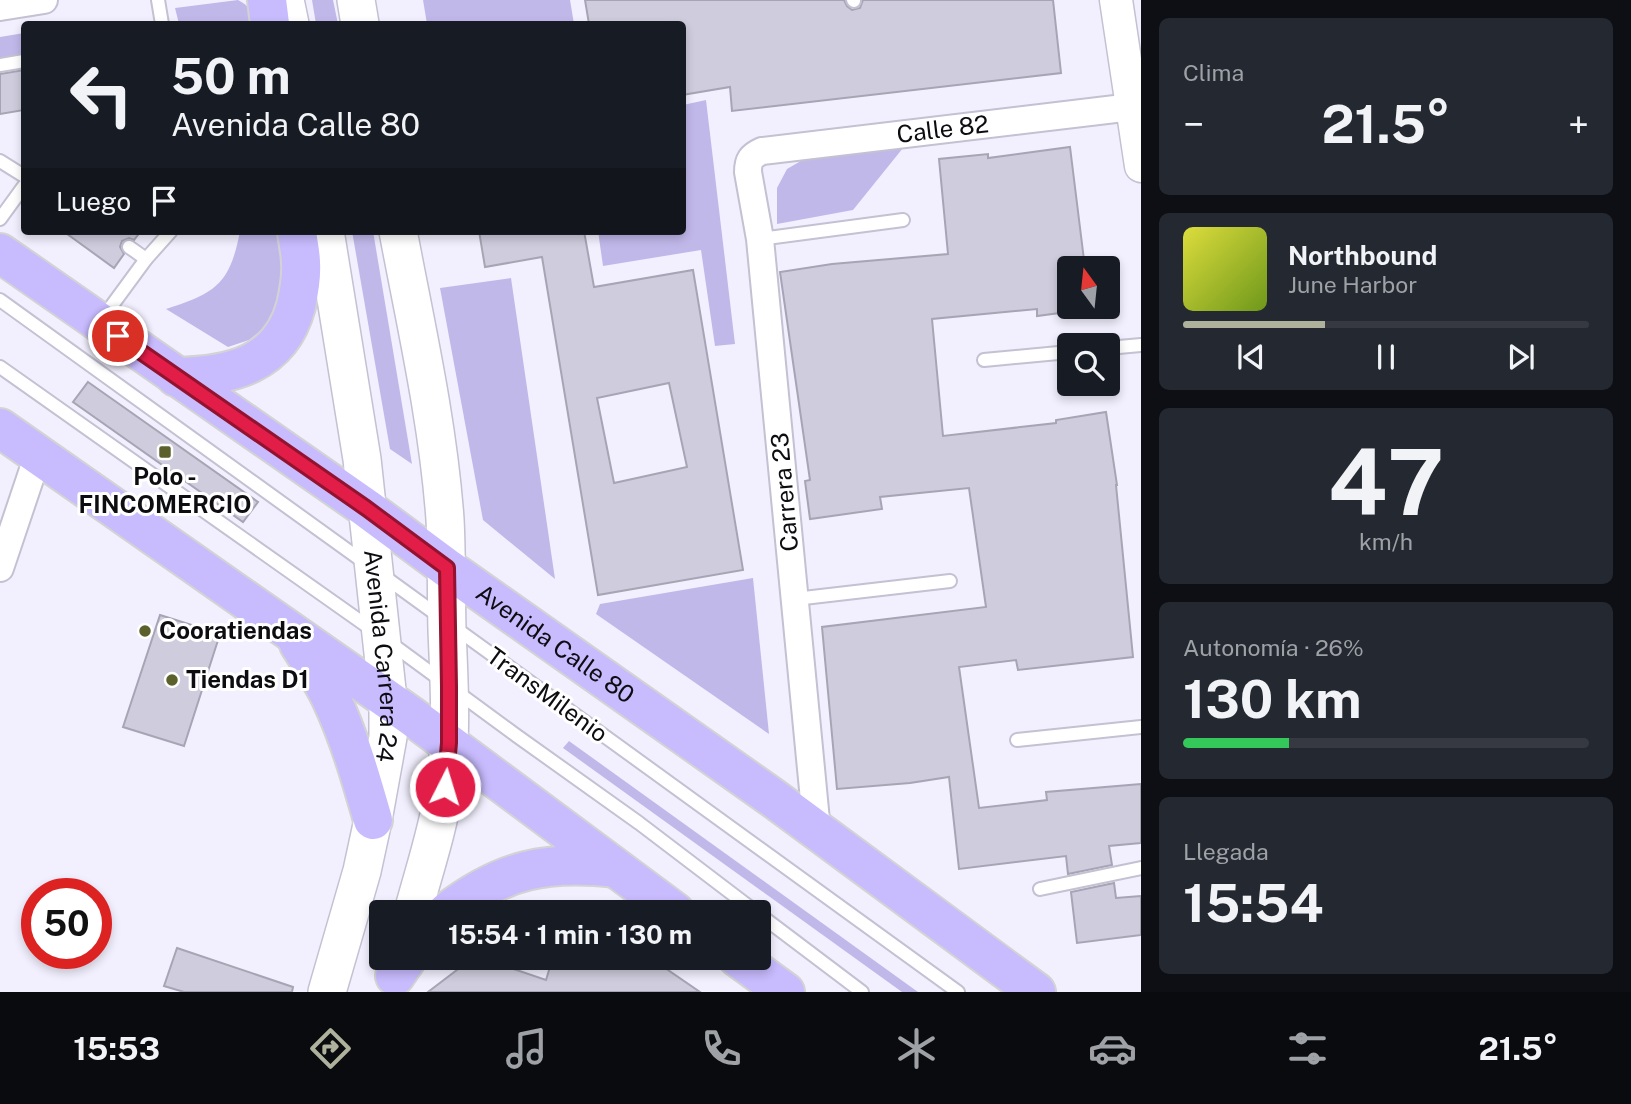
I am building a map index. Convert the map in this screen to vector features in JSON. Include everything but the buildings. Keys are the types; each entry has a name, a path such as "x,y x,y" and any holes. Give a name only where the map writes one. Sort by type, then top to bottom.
{"highway":[{"path":"267,0 270,21"},
{"path":"176,377 213,375 244,368 265,356 280,341 291,323 299,293 302,264 298,235"},
{"name":"Avenida Calle 80","path":"0,253 366,508 1037,992"},
{"path":"0,428 388,699 659,900"},
{"path":"293,633 329,694 344,729 373,820"},
{"path":"463,900 502,878 531,869 563,865 615,868"}],"main road":[{"path":"285,0 289,21"},
{"path":"356,0 360,21"},
{"name":"Avenida Carrera 24","path":"326,235 362,459 388,699 387,737 373,820 362,871 327,992"},
{"path":"399,235 433,417 445,519 447,568 449,743 445,787 416,900"}],"street":[{"path":"0,7 44,0"},
{"path":"1116,0 1141,166"},
{"name":"Calle 82","path":"753,156 762,151 1132,107"},
{"name":"Carrera 23","path":"753,156 748,162 748,172 760,239 817,831"},
{"path":"0,568 38,455"}],"lane":[{"path":"158,0 162,21"},
{"path":"0,65 21,62"},
{"path":"0,161 21,174"},
{"path":"0,219 21,190"},
{"path":"760,239 903,220"},
{"path":"99,323 146,259 167,235"},
{"path":"129,247 146,259"},
{"name":"TransMilenio","path":"0,300 957,992"},
{"path":"1120,347 1141,345"},
{"path":"984,360 1057,353"},
{"name":"TransMilenio","path":"0,367 381,636 741,900"},
{"path":"795,599 950,581"},
{"path":"1017,740 1141,727"},
{"path":"1040,889 1141,868"},
{"name":"TransMilenio","path":"771,923 862,992"},
{"name":"TransMilenio","path":"844,979 855,992"}],"shaded area":[{"path":"238,0 250,10 254,21 178,21 175,8"},
{"path":"312,0 333,0 337,21 316,21"},
{"path":"423,0 570,0 574,21 426,21"},
{"path":"21,34 21,56 0,60 0,37"},
{"path":"706,100 735,344 715,346 701,250 603,266 599,235 686,235 686,104"},
{"path":"903,148 853,210 777,224 777,188 787,169 806,158"},
{"path":"239,235 278,235 282,271 279,301 267,326 249,340 228,347 166,309 197,298 218,284 225,275"},
{"path":"353,235 374,235 412,464 390,449"},
{"path":"511,278 555,579 483,520 440,288"},
{"path":"753,578 769,734 596,614 600,604"},
{"path":"569,741 918,992 902,992 563,748"}],"place":[{"name":"Polo - FINCOMERCIO","path":"165,452"},
{"name":"Cooratiendas","path":"145,631"},
{"name":"Tiendas D1","path":"172,680"}],"route":[{"path":"118,336 366,508 447,568 449,743 445,787"}]}
